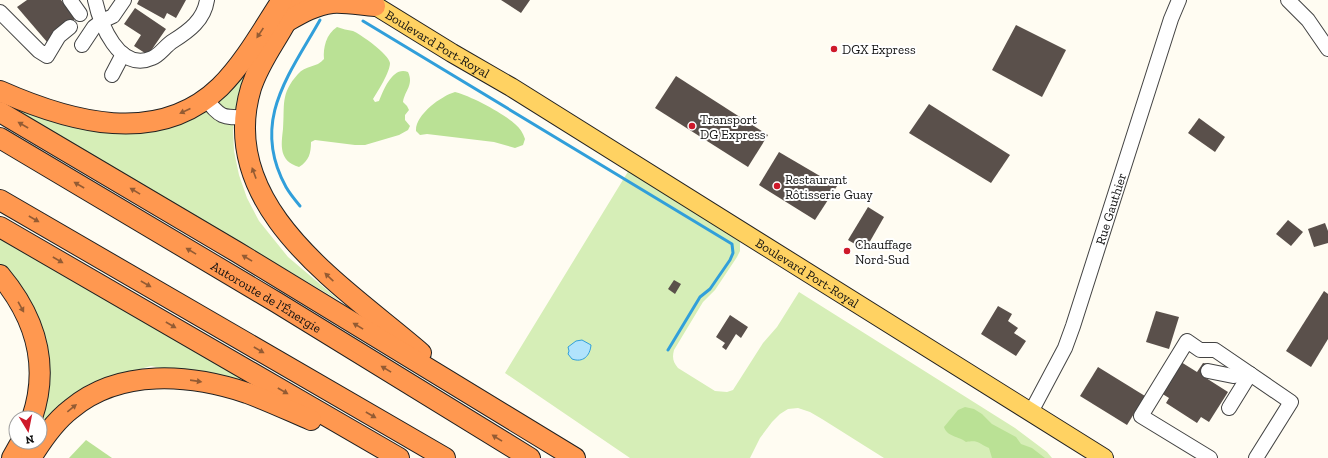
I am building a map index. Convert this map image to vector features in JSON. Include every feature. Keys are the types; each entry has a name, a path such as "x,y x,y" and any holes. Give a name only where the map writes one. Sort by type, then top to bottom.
{"highway":[{"path":"0,91 42,108 73,118 97,122 119,124 144,123 168,117 190,108 206,99 220,86 236,68 282,0"},
{"path":"297,0 256,75 248,100 246,117 246,145 255,177 272,210 294,241 311,260 463,390"},
{"path":"286,22 325,4 375,2"},
{"path":"0,112 231,248 575,458"},
{"name":"Autoroute de l'Énergie","path":"0,138 269,298 530,458"},
{"path":"0,200 445,458"},
{"path":"0,227 391,453"},
{"path":"0,275 12,291 33,332 40,367 38,398 34,410"},
{"path":"31,458 57,422 70,409 85,398 118,384 156,378 174,378 205,382 246,393 391,453"}],"main road":[{"name":"Boulevard Port-Royal","path":"375,2 452,53 511,87 1031,412 1085,452 1104,458"}],"street":[{"path":"70,0 80,14"},
{"path":"95,0 102,21 114,46 124,54 138,60 147,60 154,57 185,33 194,25 203,13 207,0"},
{"path":"82,44 91,30 102,21 113,16 124,0"},
{"name":"Rue Gauthier","path":"1031,412 1065,348 1073,326 1171,19 1179,0"},
{"path":"1288,0 1308,20 1328,49"},
{"path":"0,12 39,51 47,56 59,36 70,27"},
{"path":"112,75 124,54"},
{"path":"206,99 217,113 222,116 246,117"},
{"path":"1210,458 1141,416 1187,341 1200,350 1215,350 1291,402 1256,458"},
{"path":"1208,371 1233,376 1250,374"},
{"path":"1229,408 1250,374"}],"green space":[{"path":"337,27 353,31 362,36 380,50 388,59 390,63 388,71 373,99 375,102 379,101 386,85 394,75 398,72 408,72 410,84 403,102 409,110 405,115 405,120 410,126 408,130 399,135 365,145 315,140 311,142 311,150 307,159 299,167 288,161 283,152 282,141 284,100 292,81 301,71 318,64 324,59 324,50 328,37"},
{"path":"245,71 248,76 237,102 233,130 234,151 239,175 247,198 259,221 288,257 340,301 20,114 20,110 124,131"},
{"path":"455,92 478,101 510,120 522,133 525,139 523,145 515,148 494,142 427,134 420,135 416,131 417,125 424,113 436,102"},
{"path":"629,170 740,240 740,251 737,257 715,290 703,302 674,350 673,360 678,368 715,391 727,392 733,390 763,343 777,327 799,292 1015,428 1047,452 1052,458 884,458 810,412 798,408 788,409 772,422 760,438 750,458 630,458 505,373"},
{"path":"0,235 252,381 254,386 151,366 114,376 48,422 48,410 43,410 49,383 45,347 4,268 0,264"},
{"path":"965,407 974,409 982,414 992,424 1016,437 1021,444 1032,448 1045,458 992,458 989,448 976,442 966,442 950,435 944,427 958,410"},
{"path":"86,440 112,458 69,458"}],"water":[{"path":"582,340 591,345 589,352 583,359 572,359 568,354 568,347 576,341"}],"building":[{"path":"27,0 61,0 76,18 47,42 17,7"},
{"path":"139,0 186,0 176,18 167,13 164,19 137,4"},
{"path":"501,0 530,0 521,13"},
{"path":"135,8 166,29 148,55 134,46 141,35 124,24"},
{"path":"1016,25 1066,50 1042,97 992,70"},
{"path":"676,76 768,135 748,167 655,108"},
{"path":"929,104 1010,155 991,183 909,133"},
{"path":"1199,118 1225,137 1215,152 1188,133"},
{"path":"779,152 837,186 815,220 759,185"},
{"path":"868,207 884,217 865,250 848,240"},
{"path":"1288,220 1303,232 1291,246 1276,234"},
{"path":"1325,223 1328,231 1328,243 1314,247 1308,229"},
{"path":"674,280 681,284 675,294 668,289"},
{"path":"1324,291 1328,294 1328,339 1311,367 1286,351"},
{"path":"998,306 1012,314 1008,321 1018,328 1014,333 1026,341 1016,356 981,334"},
{"path":"1156,311 1179,317 1169,349 1146,342"},
{"path":"730,315 748,327 741,338 736,334 726,350 722,347 725,343 716,337"},
{"path":"1181,362 1197,372 1203,363 1209,364 1206,378 1228,392 1209,422 1201,417 1197,423 1166,403 1169,398 1161,393"},
{"path":"1098,367 1145,396 1127,425 1080,396"}],"waterway":[{"path":"300,206 286,187 276,163 272,141 273,120 278,100 286,80 320,20"},
{"path":"363,21 732,244 733,253 730,260 710,289 700,297 668,350"}],"place":[{"name":"DGX Express","path":"834,49"},
{"name":"Transport DG Express","path":"692,126"},
{"name":"Restaurant Rôtisserie Guay","path":"777,186"},
{"name":"Chauffage Nord-Sud","path":"847,251"}]}
